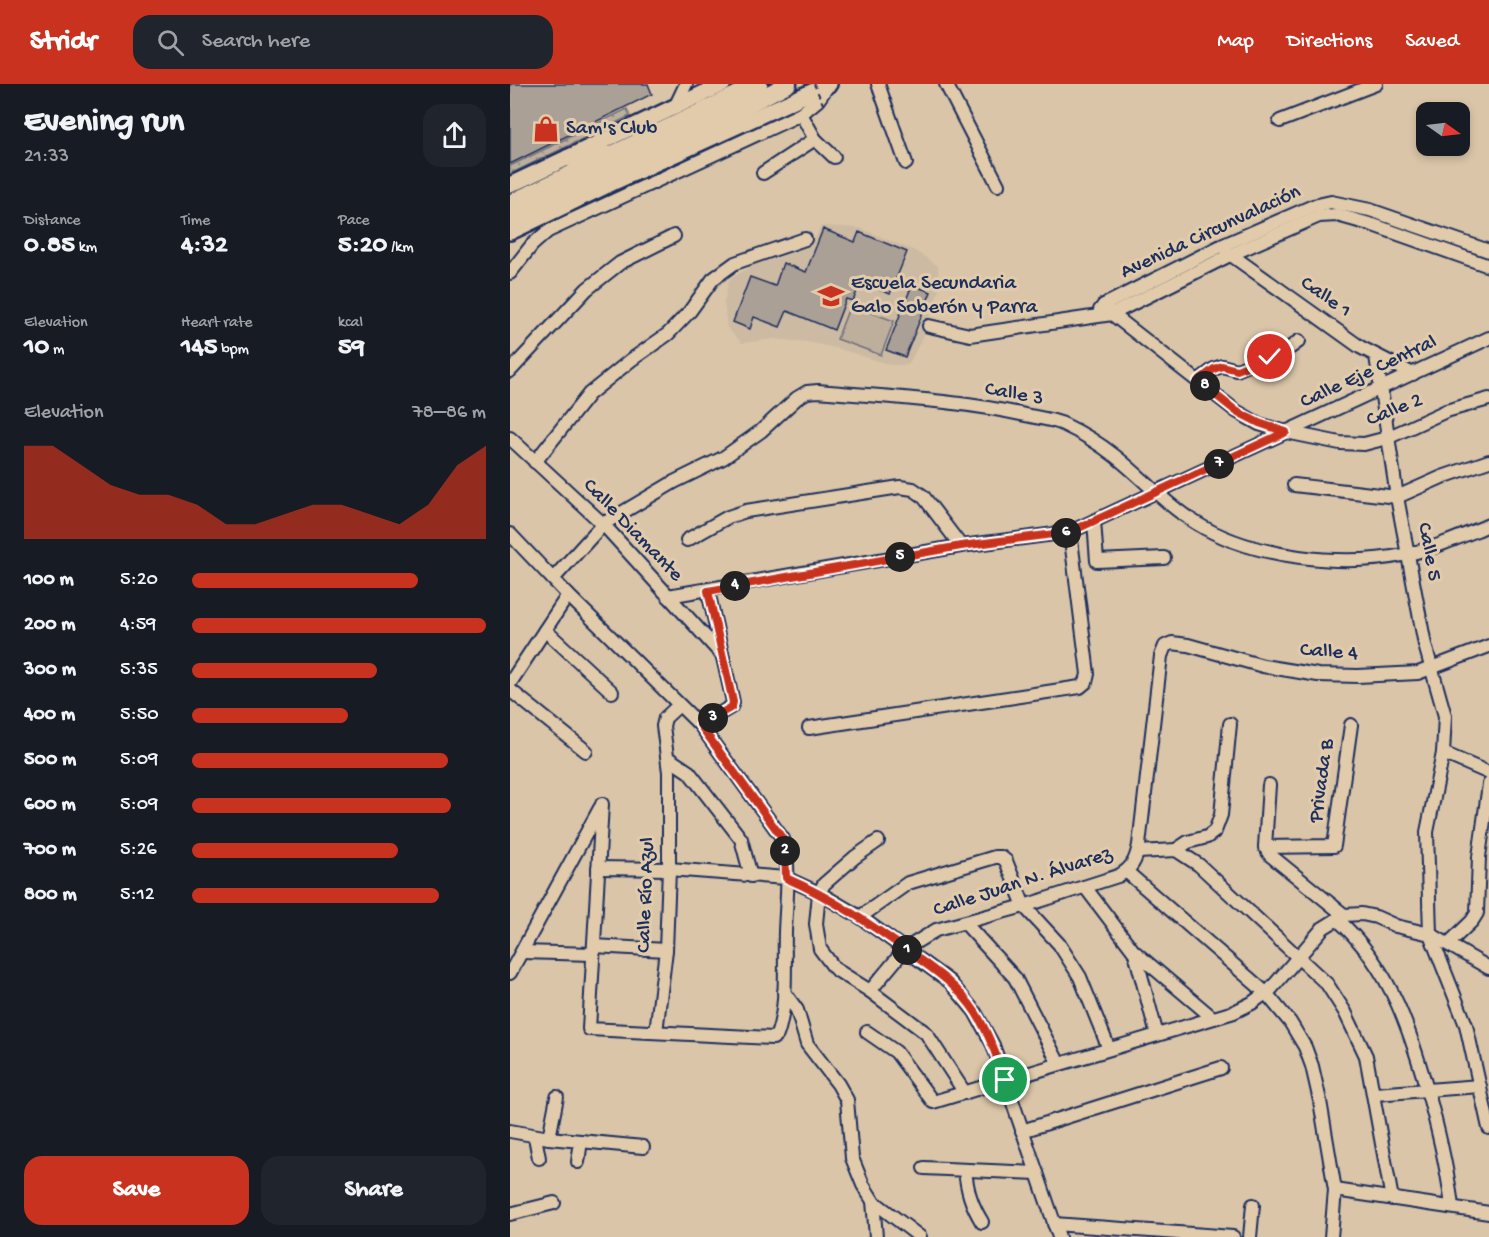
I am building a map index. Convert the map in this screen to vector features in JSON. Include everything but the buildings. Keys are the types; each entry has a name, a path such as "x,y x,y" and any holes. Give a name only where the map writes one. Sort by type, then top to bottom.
{"highway":[{"path":"510,203 759,84"},
{"path":"510,217 713,122 788,84"},
{"path":"568,158 616,152"}],"main road":[{"path":"510,185 723,84"},
{"path":"510,232 829,84"}],"street":[{"path":"675,107 687,84"},
{"path":"510,273 532,245 548,231 801,114 818,100 829,84"},
{"path":"878,84 906,163"},
{"path":"946,84 998,185"},
{"path":"1280,121 1376,84"},
{"path":"801,114 815,139 834,157"},
{"path":"763,173 815,139"},
{"name":"Avenida Circunvalación","path":"929,326 969,335 1071,319 1093,318 1221,246 1313,206 1332,202 1370,210 1489,251"},
{"name":"Avenida Circunvalación","path":"1108,310 1319,216 1337,215 1373,225 1489,266"},
{"path":"510,371 587,289 620,263 674,236"},
{"path":"535,462 589,394 668,334 690,311 713,279 735,263 805,239"},
{"name":"Calle 1","path":"1221,246 1230,255 1376,356 1413,374"},
{"name":"Calle 2","path":"1108,310 1236,411 1259,423 1286,432 1340,443 1364,444 1387,438 1446,411 1489,399"},
{"name":"Calle Eje Central","path":"668,597 961,546 1070,532 1489,338"},
{"path":"1198,381 1214,369 1227,366 1237,370 1281,352 1299,341"},
{"name":"Calle 5","path":"1376,356 1396,497 1425,645 1445,716 1443,753 1427,832 1430,934 1466,1025 1489,1128"},
{"name":"Calle 3","path":"553,579 603,524 674,482 723,458 761,431 797,398 807,392 818,391 1008,411 1063,424 1114,456 1155,493 1196,523 1232,540 1282,554 1325,560 1386,558 1441,545 1489,525"},
{"name":"Calle Diamante","path":"510,438 603,524 722,655"},
{"path":"1294,485 1396,497 1442,477 1489,461"},
{"path":"687,540 729,517 746,511 900,487 913,489 923,496 961,546"},
{"path":"1094,521 1097,561 1164,558"},
{"path":"809,728 1080,687 1086,682 1088,674 1070,532"},
{"path":"510,534 568,595 700,725 783,839 786,878 784,992 779,1029 773,1038 589,1029 602,804 510,973"},
{"path":"700,725 732,707 733,702 708,591"},
{"path":"510,683 568,595"},
{"path":"545,630 612,692"},
{"name":"Calle 4","path":"1165,646 1172,643 1188,645 1263,666 1318,675 1418,673 1489,646"},
{"name":"Calle Juan N. Álvarez","path":"870,991 905,949 936,930 1024,906 1127,872 1138,852 1161,656 1165,646"},
{"path":"510,690 586,751"},
{"name":"Calle Río Azul","path":"656,1032 666,950 669,869 668,758 663,726 664,718 679,705"},
{"path":"1138,852 1176,850 1188,842 1207,837 1215,831 1221,814 1230,724"},
{"name":"Privada B","path":"1264,847 1334,846 1351,725"},
{"path":"1443,753 1489,773"},
{"path":"668,758 689,772 741,839 751,876"},
{"path":"1269,784 1264,847 1270,855 1341,917 1376,963 1405,1018 1448,1169 1452,1207"},
{"path":"1448,944 1472,921 1477,913 1479,857 1489,784"},
{"path":"878,842 847,864 824,884 819,893 816,924 820,949 835,969 870,991 926,1033 965,1093"},
{"path":"1176,850 1199,865 1300,957 1327,984 1345,1012 1366,1056 1392,1199"},
{"path":"860,917 908,883 1001,857 1006,861 1024,906 1059,944 1080,977 1109,1049"},
{"path":"598,868 669,869 786,878 819,893 860,917 950,982 975,1012 993,1045 1059,1237"},
{"path":"1127,872 1266,993 1290,1022 1305,1047 1312,1066 1335,1190 1331,1237"},
{"path":"1085,887 1136,953 1213,1018"},
{"path":"867,1032 896,1052 933,1102 1213,1018 1252,1003 1266,993 1300,957 1323,928 1341,917 1362,914 1430,934 1489,968"},
{"path":"965,923 1015,978 1059,1064"},
{"path":"522,952 666,950"},
{"path":"1136,953 1157,1035"},
{"path":"784,992 797,1010 807,1044 838,1084 847,1100 852,1158 873,1202 876,1237"},
{"path":"1022,1131 1221,1068"},
{"path":"1374,1094 1480,1086"},
{"path":"549,1138 557,1097"},
{"path":"510,1131 535,1137 643,1147"},
{"path":"535,1137 538,1158"},
{"path":"578,1162 581,1141"},
{"path":"924,1168 1037,1173"},
{"path":"965,1170 966,1188 971,1204 982,1222"},
{"path":"1335,1190 1489,1213"},
{"path":"873,1202 920,1237"},
{"path":"510,1214 554,1203"},
{"path":"1250,1237 1253,1205"},
{"path":"1054,1224 1233,1237"}],"path":[{"path":"814,84 824,104"}],"shaded area":[{"path":"627,109 630,116 510,174 510,166"},
{"name":"Escuela Secundaria Galo Soberón y Parra","path":"821,226 860,228 917,252 938,266 939,289 924,335 908,365 891,365 808,342 773,339 742,343 727,328 724,302 729,280 753,265 778,258 809,244"},
{"path":"850,305 894,321 881,355 837,339"}],"place":[{"name":"Sam's Club","path":"546,129"},
{"name":"Escuela Secundaria Galo Soberón y Parra","path":"831,296"}],"route":[{"path":"1005,1080 993,1045 975,1012 950,982 860,917 819,893 786,878 783,839 700,725 732,707 733,702 708,591 961,546 1070,532 1286,432 1259,423 1236,411 1198,381 1222,366 1237,370 1270,357"}]}
